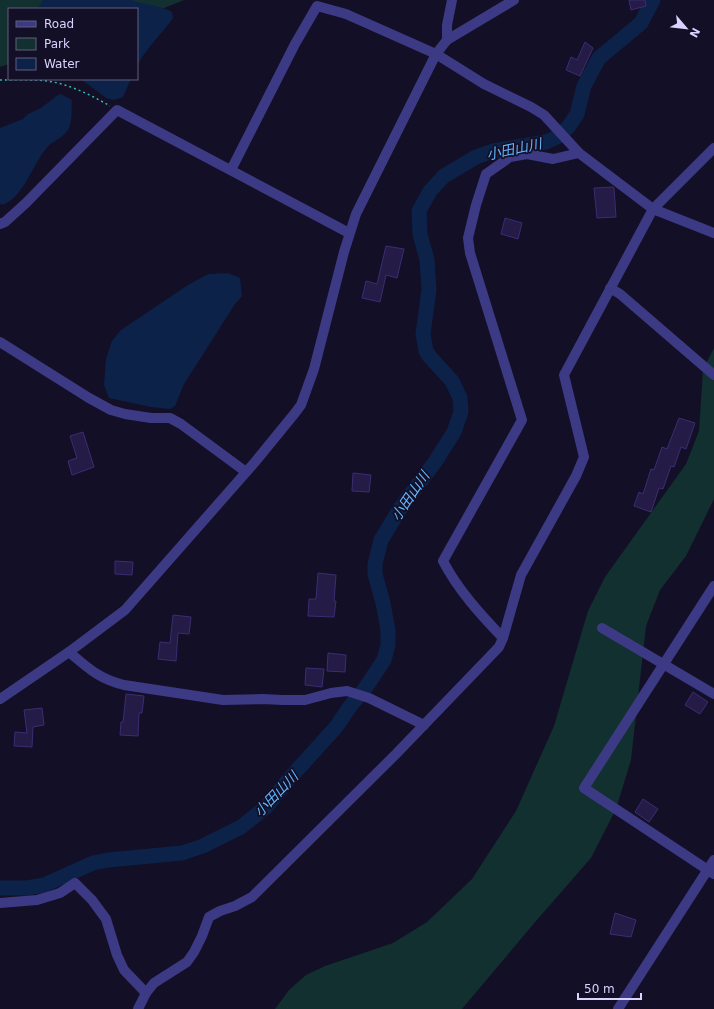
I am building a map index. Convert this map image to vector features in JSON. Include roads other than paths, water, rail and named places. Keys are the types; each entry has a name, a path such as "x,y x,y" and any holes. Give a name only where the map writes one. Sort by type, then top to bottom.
{"street":[{"path":"447,40 447,25 452,0"},
{"path":"0,699 69,652 125,610 246,472 301,405 314,369 349,233 356,214 436,54 447,40 514,0"},
{"path":"231,170 295,44 317,6 346,14 436,54 484,84 531,107 544,115 579,153 653,208 714,233"},
{"path":"0,224 5,222 26,203 116,110 349,233"},
{"path":"138,1009 146,993 154,983 187,962 202,936 209,917 252,897 424,725 499,647 521,576 576,476 584,457 564,375 653,208 714,148"},
{"path":"503,638 482,616 449,572 444,561 522,420 470,253 468,238 476,205 486,174 510,157 527,154 553,159 579,153"},
{"path":"610,288 620,294 714,375"},
{"path":"0,342 110,410 151,418 170,418 181,424 246,472"},
{"path":"711,872 584,788 714,586"},
{"path":"602,628 714,694"},
{"path":"69,652 93,673 111,682 124,685 223,700 262,698 305,700 331,693 347,691 369,698 424,725"},
{"path":"618,1009 711,872 714,860"},
{"path":"0,903 37,900 60,893 75,883 92,900 106,920 117,955 124,970 146,993"}],"water":[{"path":"43,0 131,0 158,6 168,10 172,12 173,18 145,53 138,64 138,8 38,8"},
{"path":"82,80 131,80 123,97 114,100 106,98"},
{"path":"61,94 72,100 71,119 68,130 63,136 47,147 16,196 2,205 0,203 0,128 23,119 28,114 41,108"},
{"path":"228,273 240,278 242,296 235,304 184,384 175,406 170,409 151,407 109,398 104,385 106,359 112,341 121,330 188,285 208,274"}],"waterway":[{"name":"小田山川","path":"0,888 27,888 44,885 93,863 108,860 182,853 203,846 241,827 266,807 336,727 351,705 364,690 384,660 388,645 388,630 383,603 375,574 375,564 381,540 401,507 435,462 454,432 461,412 460,398 452,381 426,351 423,334 429,290 427,260 420,234 419,211 430,191 444,176 476,157 493,151 546,142 559,136 569,126 577,114 584,86 599,58 641,23 653,0"}]}
